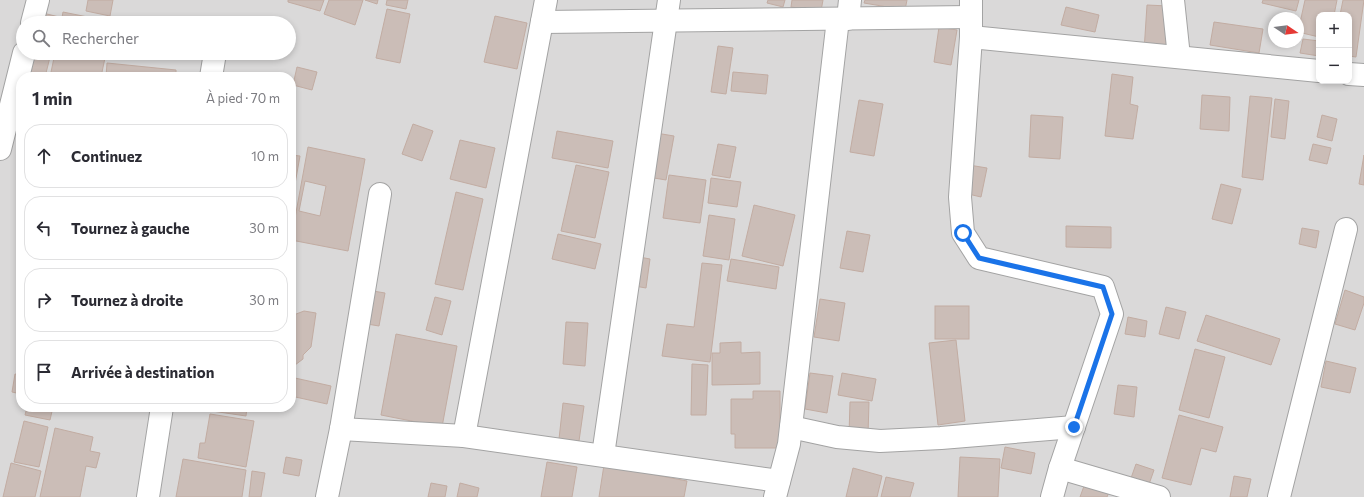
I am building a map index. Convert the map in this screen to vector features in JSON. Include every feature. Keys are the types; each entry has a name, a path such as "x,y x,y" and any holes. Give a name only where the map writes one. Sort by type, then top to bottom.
{"street":[{"path":"34,16 38,0"},
{"path":"464,436 546,0"},
{"path":"603,455 669,0"},
{"path":"1173,0 1179,57"},
{"path":"542,22 666,22 845,13 971,18 1179,57 1316,71"},
{"path":"341,429 464,436 603,455 777,489 789,444 845,13"},
{"path":"971,18 960,197 963,233 979,258 1103,287 1112,314 1060,468 1052,497"},
{"path":"19,72 22,60"},
{"path":"212,72 214,60"},
{"path":"1352,74 1364,75"},
{"path":"0,149 16,86"},
{"path":"327,497 341,429 380,194"},
{"path":"1279,497 1346,230"},
{"path":"148,497 161,412"},
{"path":"791,427 837,437 880,441 941,438 1074,427"},
{"path":"1060,468 1159,497"}],"shaded area":[{"path":"0,0 1364,0 1364,497 0,497"}],"building":[{"path":"88,0 113,0 110,16 86,11"},
{"path":"288,0 324,0 320,11 288,2"},
{"path":"329,0 363,0 355,25 324,14"},
{"path":"365,0 378,0 377,4"},
{"path":"387,0 408,0 406,9 386,5"},
{"path":"768,0 785,0 783,7 767,3"},
{"path":"792,0 823,0 821,11 791,7"},
{"path":"865,0 907,0 905,10 864,3"},
{"path":"1263,0 1299,0 1296,11 1262,3"},
{"path":"1305,0 1337,0 1335,12 1316,12 1316,36 1304,33 1304,12 1302,12"},
{"path":"1343,0 1364,0 1356,57 1352,56 1352,12 1341,12"},
{"path":"1147,5 1168,6 1166,52 1144,51"},
{"path":"1066,7 1099,15 1095,32 1061,25"},
{"path":"387,9 410,14 400,63 376,58"},
{"path":"39,12 55,16 38,16"},
{"path":"63,12 83,16 62,16"},
{"path":"495,16 527,23 517,69 484,62"},
{"path":"1214,22 1263,29 1259,53 1210,45"},
{"path":"939,27 957,30 951,65 934,62"},
{"path":"1304,39 1316,41 1316,56 1300,53 1301,48 1304,48"},
{"path":"718,46 733,48 726,94 711,92"},
{"path":"25,60 49,60 46,72 22,72"},
{"path":"54,60 105,60 102,72 51,72"},
{"path":"107,63 176,70 176,72 106,72"},
{"path":"297,67 317,72 312,90 296,86"},
{"path":"733,72 768,75 766,94 731,91"},
{"path":"1112,74 1133,77 1130,104 1138,106 1133,139 1105,136"},
{"path":"1202,95 1230,97 1229,131 1200,129"},
{"path":"1250,96 1272,98 1263,180 1242,177"},
{"path":"1275,99 1289,101 1285,139 1271,137"},
{"path":"859,100 883,104 874,156 850,152"},
{"path":"1031,115 1063,117 1060,159 1029,157"},
{"path":"1322,115 1337,119 1332,141 1317,137"},
{"path":"413,124 433,131 422,161 402,154"},
{"path":"557,131 613,141 608,168 552,158"},
{"path":"656,133 674,136 666,180 648,177"},
{"path":"460,140 495,148 486,188 450,179"},
{"path":"718,144 736,147 730,178 712,175"},
{"path":"1313,144 1331,148 1327,164 1309,160"},
{"path":"308,147 365,159 348,251 296,241 296,213","holes":["305,181 326,186 320,216 299,211"]},
{"path":"1364,155 1364,185 1359,184"},
{"path":"296,156 300,156 296,178"},
{"path":"576,165 609,172 595,238 561,231"},
{"path":"969,165 987,168 981,197 964,193"},
{"path":"669,175 706,180 700,223 663,218"},
{"path":"711,178 741,182 737,207 708,203"},
{"path":"1221,184 1241,189 1232,224 1212,219"},
{"path":"456,192 483,199 463,290 435,284"},
{"path":"754,205 795,215 783,266 742,256"},
{"path":"709,215 735,219 729,260 703,256"},
{"path":"1066,226 1111,227 1111,248 1066,247"},
{"path":"1302,228 1319,231 1316,248 1299,244"},
{"path":"847,231 870,235 863,272 840,268"},
{"path":"558,234 601,244 595,269 552,259"},
{"path":"634,256 650,259 646,288 629,285"},
{"path":"731,259 779,267 776,289 727,281"},
{"path":"702,263 722,265 710,362 662,356 667,324 694,327"},
{"path":"367,290 385,293 379,326 361,323"},
{"path":"1345,290 1364,297 1364,303 1355,330 1335,324"},
{"path":"435,297 451,301 442,335 426,330"},
{"path":"820,299 845,303 839,341 814,337"},
{"path":"935,306 969,306 969,339 935,339"},
{"path":"1166,307 1186,312 1179,339 1159,334"},
{"path":"304,311 316,313 311,347 303,355 303,359 296,364 296,314"},
{"path":"1206,315 1280,339 1271,365 1197,341"},
{"path":"1128,317 1147,321 1145,337 1125,334"},
{"path":"566,322 588,323 585,366 563,364"},
{"path":"396,334 457,346 442,427 381,415"},
{"path":"956,340 965,421 938,425 929,343"},
{"path":"741,342 741,353 760,352 760,384 712,385 712,353 720,353 720,343"},
{"path":"1195,349 1225,357 1209,418 1179,410"},
{"path":"1326,361 1356,368 1350,393 1321,387"},
{"path":"692,364 708,365 706,415 691,415"},
{"path":"810,373 833,376 827,413 805,409"},
{"path":"842,373 876,379 872,401 838,395"},
{"path":"15,374 16,374 16,393 12,392"},
{"path":"296,378 331,386 327,404 296,397"},
{"path":"1118,385 1137,387 1134,417 1114,414"},
{"path":"753,391 780,391 780,448 735,448 735,434 731,434 731,399 753,399"},
{"path":"850,402 869,402 868,435 849,435"},
{"path":"563,403 584,406 579,441 559,439"},
{"path":"26,412 52,412 50,420 25,415"},
{"path":"219,412 246,412 246,416"},
{"path":"210,414 254,421 246,467 198,458 200,443 205,443"},
{"path":"1179,415 1223,427 1216,452 1201,448 1191,485 1162,478"},
{"path":"24,421 48,427 39,467 14,462"},
{"path":"55,428 93,437 90,451 100,453 96,468 86,466 80,497 40,497"},
{"path":"1005,447 1035,453 1031,474 1001,468"},
{"path":"286,457 302,460 299,476 283,473"},
{"path":"960,457 1000,459 998,497 958,497"},
{"path":"183,459 246,470 242,497 176,497"},
{"path":"547,462 577,467 572,497 541,497"},
{"path":"11,463 41,471 35,497 3,497"},
{"path":"1136,464 1154,470 1148,487 1130,481"},
{"path":"604,465 687,481 684,497 599,497"},
{"path":"853,468 882,476 877,497 846,497"},
{"path":"252,471 265,473 261,497 249,497"},
{"path":"1234,476 1251,479 1247,497 1230,497"},
{"path":"886,477 914,483 910,497 881,497"},
{"path":"1087,478 1111,487 1107,497 1080,497"},
{"path":"431,483 447,486 445,497 428,497"},
{"path":"460,483 479,488 477,497 457,497"}],"route":[{"path":"963,233 979,258 1103,287 1112,314 1074,427"}]}
